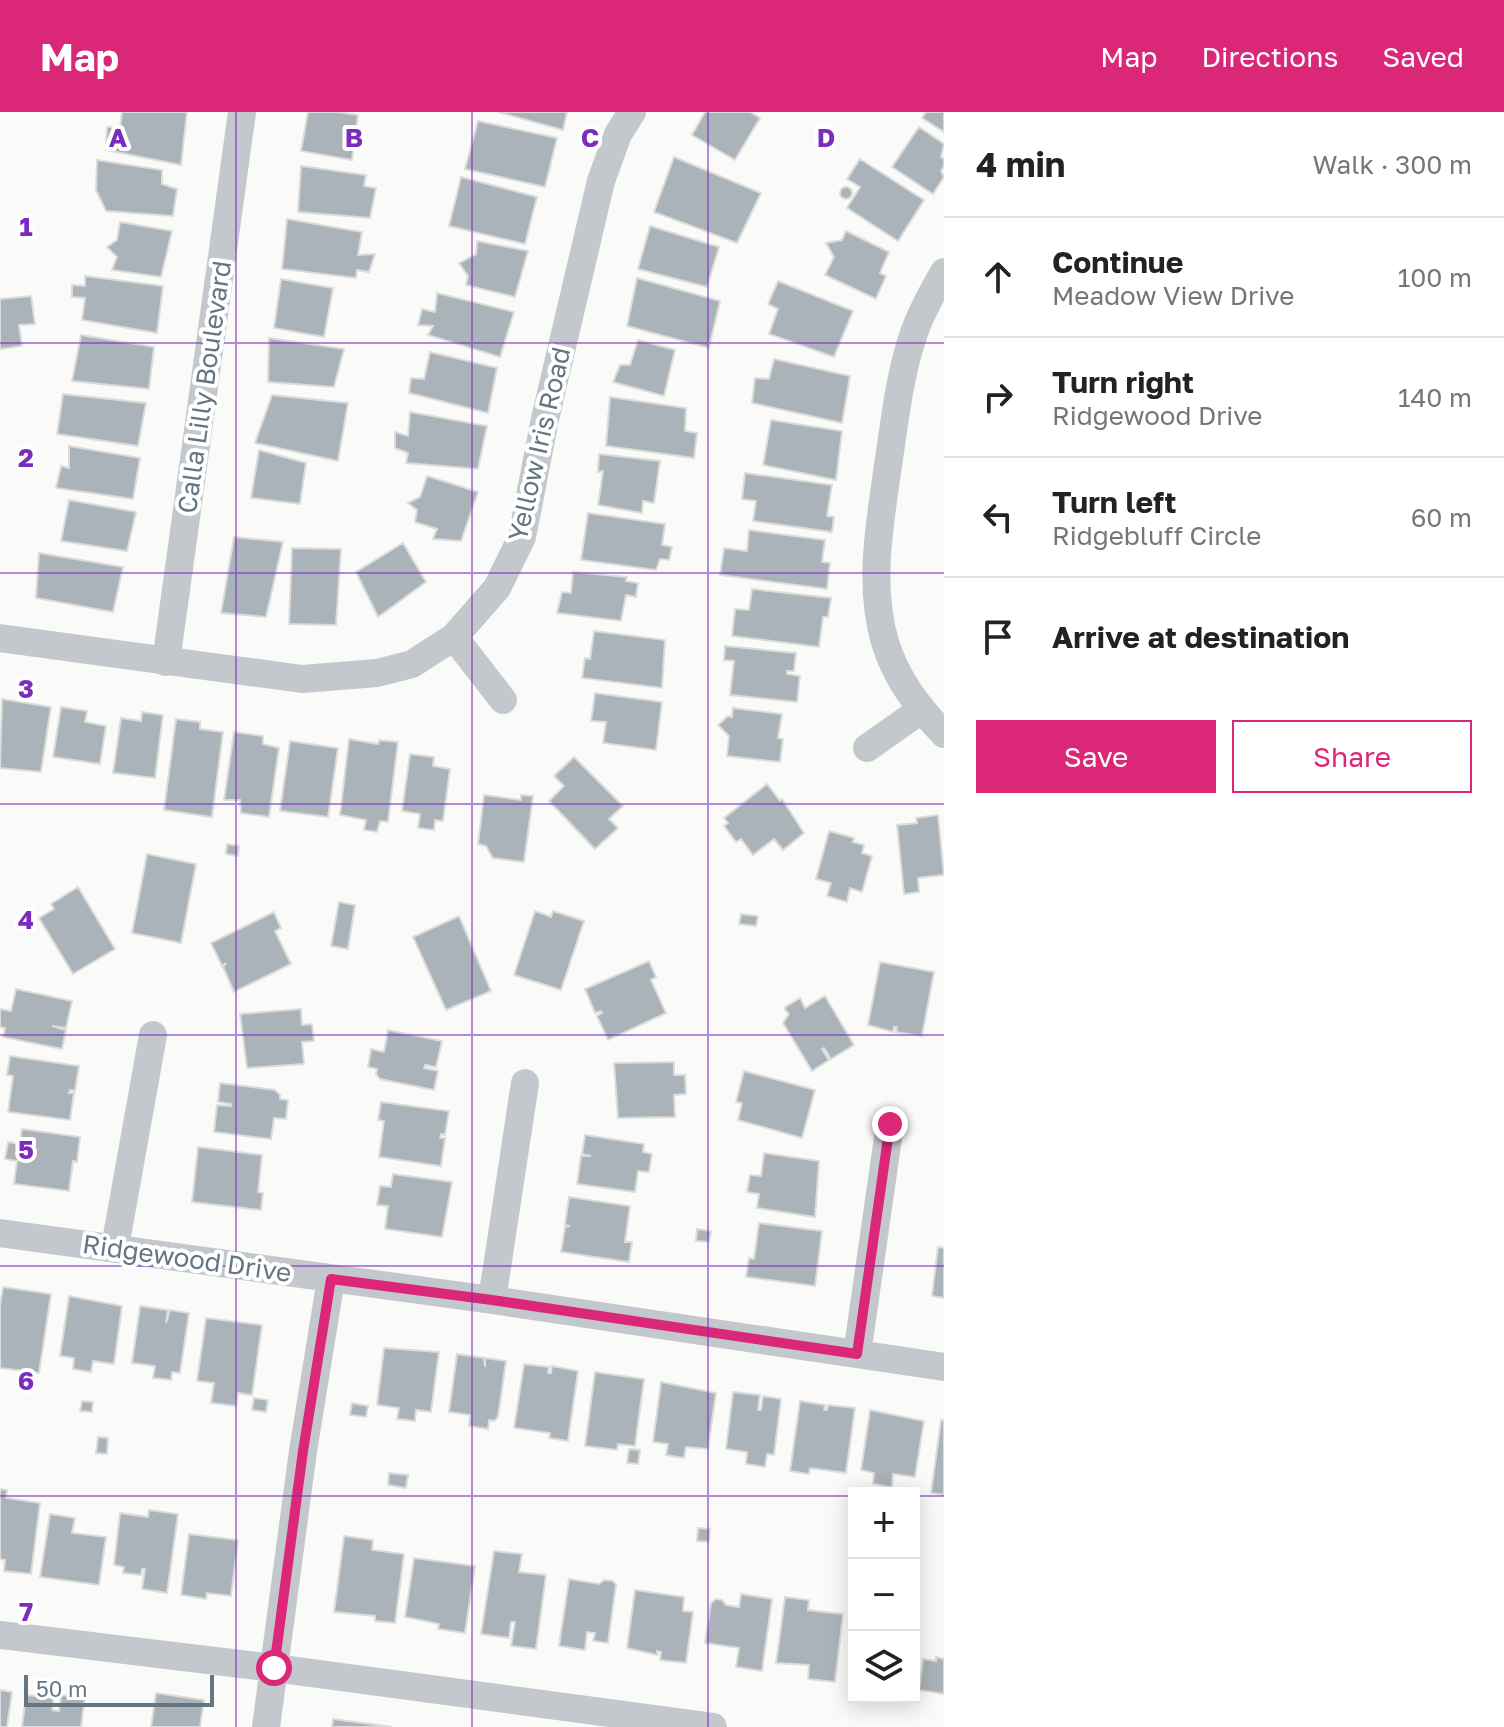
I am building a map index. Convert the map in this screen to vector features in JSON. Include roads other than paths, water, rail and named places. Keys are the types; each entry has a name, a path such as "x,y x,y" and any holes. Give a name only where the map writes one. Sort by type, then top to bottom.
{"street":[{"name":"Calla Lilly Boulevard","path":"166,662 242,112"},
{"name":"Yellow Iris Road","path":"0,638 302,679 377,673 412,664 454,637 497,588 522,537 545,419 601,181 618,134 632,112"},
{"path":"944,272 915,330 900,381 879,532 876,578 884,640 900,680 921,710 944,734"},
{"path":"454,637 503,700"},
{"path":"867,748 921,710"},
{"path":"115,1247 153,1035"},
{"path":"492,1300 525,1083"},
{"path":"857,1354 890,1124"},
{"name":"Ridgewood Drive","path":"0,1233 492,1300 944,1367"},
{"path":"266,1727 303,1451 331,1279"},
{"path":"0,1635 274,1668 613,1720 713,1727"}]}
